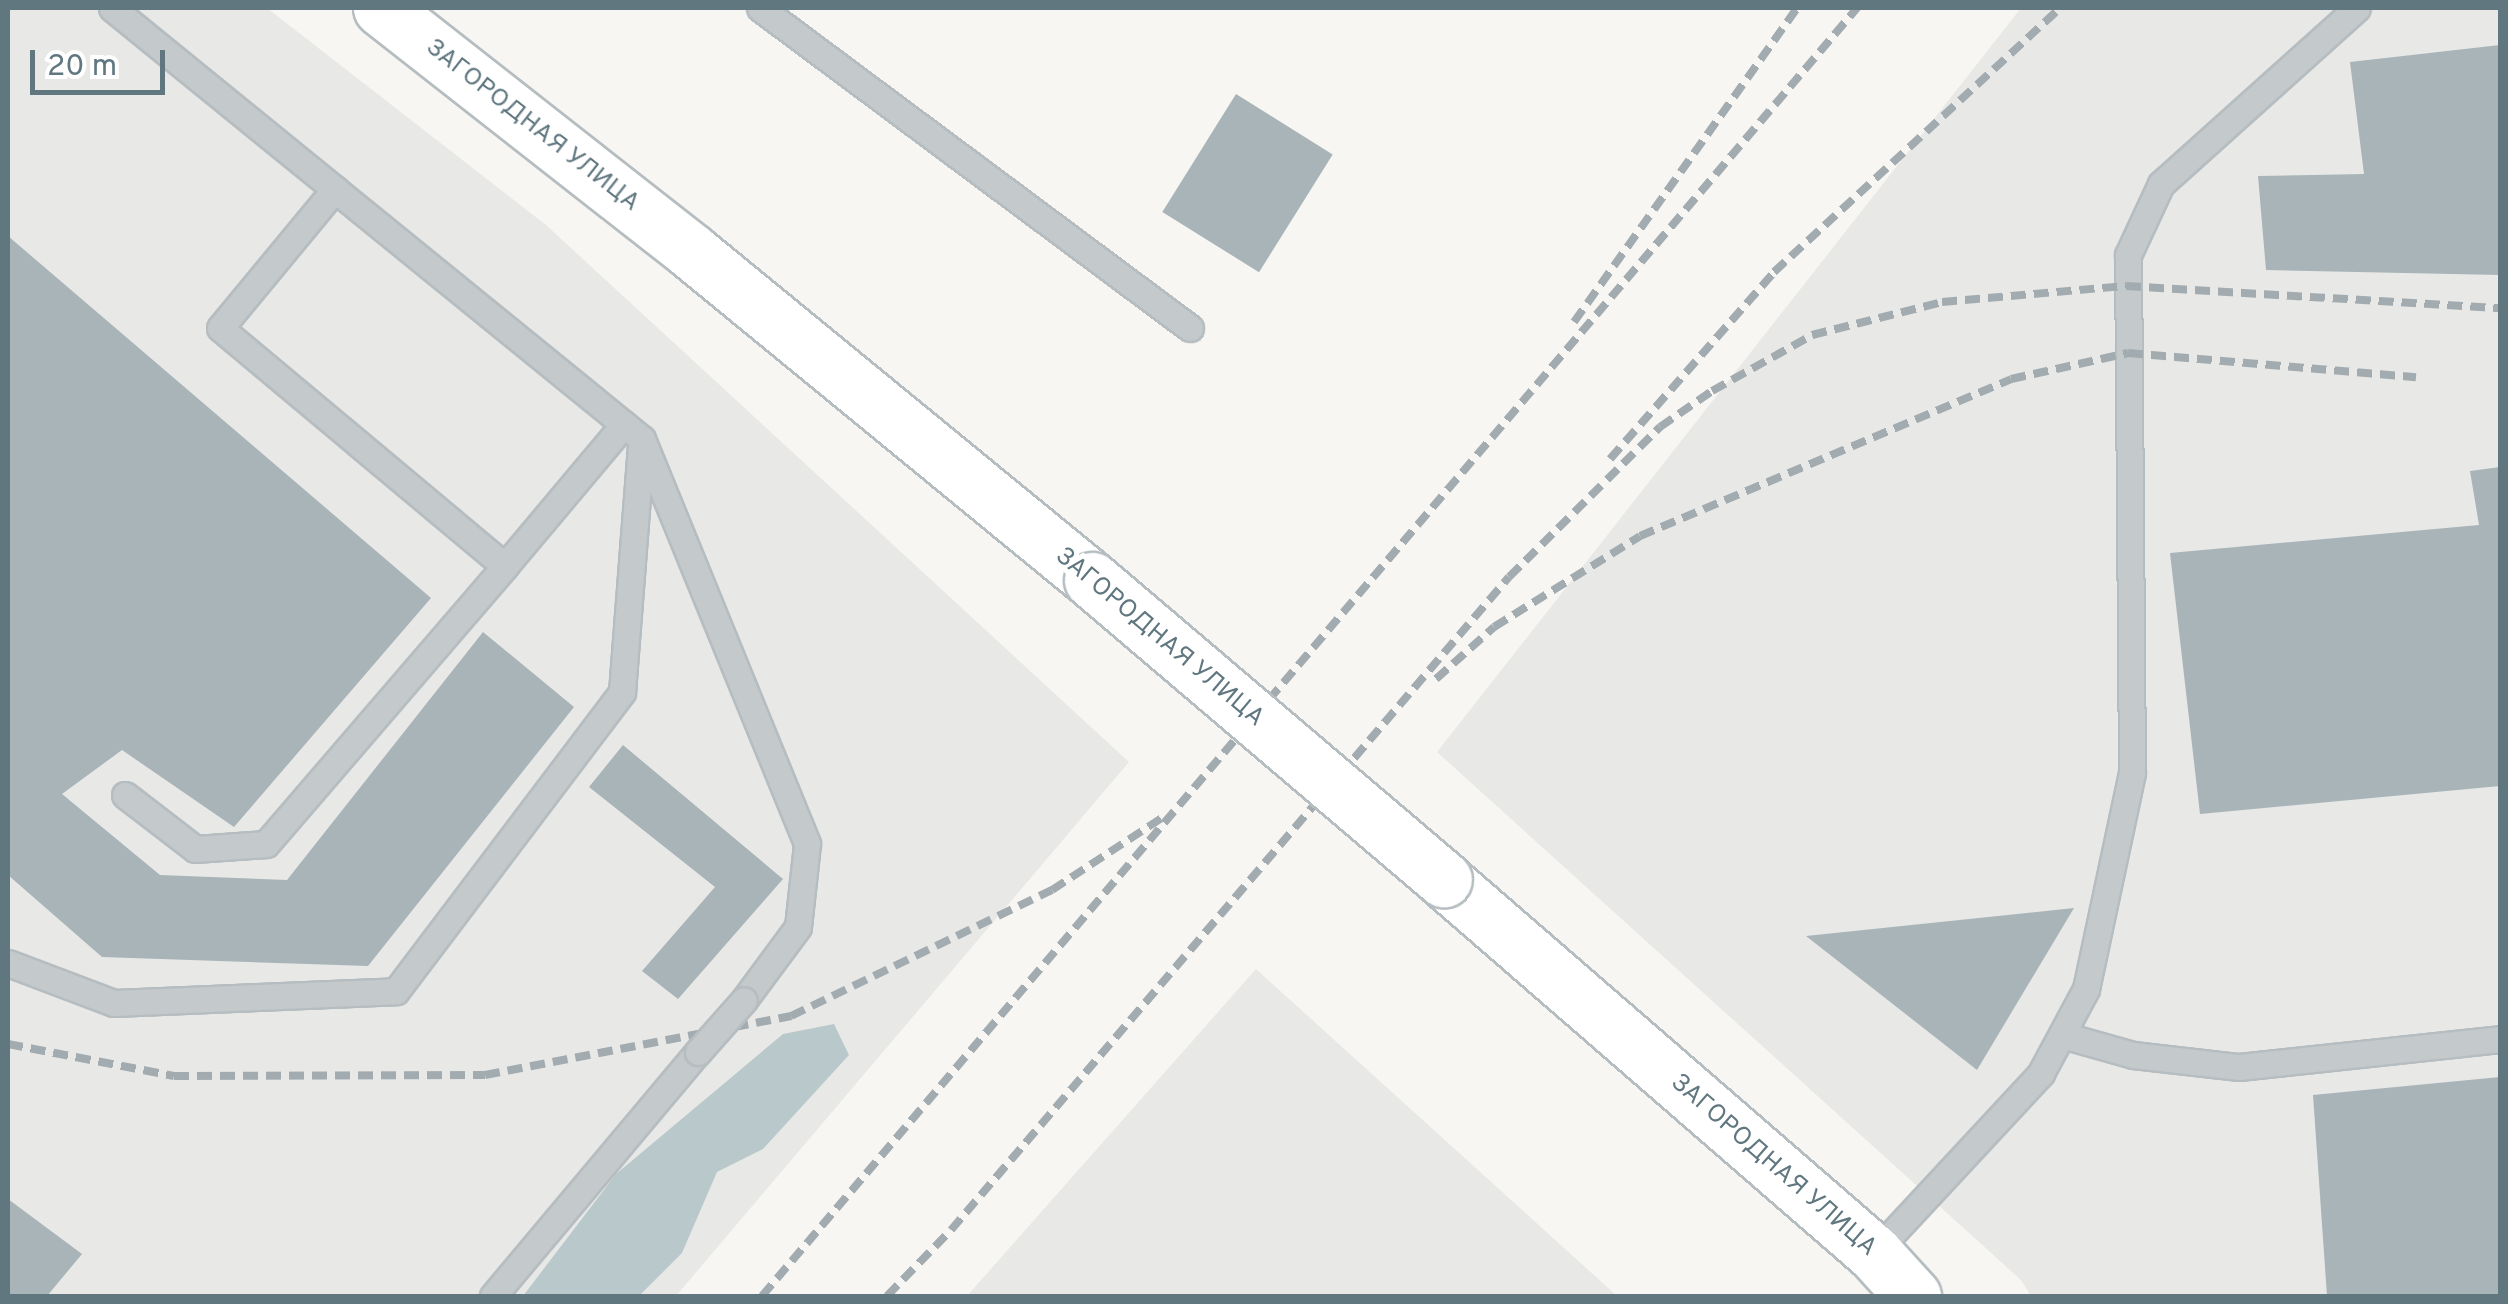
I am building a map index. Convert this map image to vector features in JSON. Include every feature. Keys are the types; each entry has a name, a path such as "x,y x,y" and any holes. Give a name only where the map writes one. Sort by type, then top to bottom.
{"main road":[{"name":"ЗАГОРОДНАЯ УЛИЦА","path":"381,8 692,252 1092,580 1874,1253 1913,1296"}],"lane":[{"path":"112,8 633,432 808,844 798,927 744,1000 493,1296"},
{"path":"760,8 1190,328"},
{"path":"1874,1253 2042,1073 2086,989 2132,773 2128,256 2162,184 2357,8"},
{"path":"335,189 220,328 505,566"},
{"path":"125,795 195,849 266,844 505,566 633,432"},
{"path":"8,963 114,1003 396,991 622,692 633,432"},
{"path":"2062,1035 2133,1055 2239,1067 2500,1039"}],"shaded area":[{"path":"8,8 267,8 546,225 1129,762 676,1296 8,1296"},
{"path":"2021,8 2500,8 2500,1296 2031,1296 2021,1280 1437,752"},
{"path":"1256,969 1617,1296 967,1296"},
{"path":"834,1024 849,1055 763,1149 717,1172 682,1253 639,1296 523,1296 616,1174 783,1034"}],"building":[{"path":"2500,45 2500,275 2266,270 2258,176 2364,174 2350,62"},
{"path":"1236,94 1333,154 1259,272 1162,212"},
{"path":"8,236 431,598 234,827 122,750 62,794 160,875 287,880 483,632 574,707 368,966 102,957 8,875"},
{"path":"2500,467 2500,786 2200,814 2170,553 2479,525 2470,471"},
{"path":"623,745 783,879 678,999 642,971 715,887 589,787"},
{"path":"2074,908 1977,1070 1806,936"},
{"path":"2500,1077 2500,1296 2327,1296 2313,1095"},
{"path":"8,1199 82,1254 47,1296 8,1296"}],"railway":[{"path":"1574,322 1797,8"},
{"path":"762,1296 1857,8"},
{"path":"1610,459 1774,272 2060,8"},
{"path":"887,1296 951,1230 1509,577 1660,427 1712,391 1812,335 1942,302 2126,286 2500,308"},
{"path":"1436,679 1494,627 1640,536 2011,379 2128,353 2416,377"},
{"path":"8,1044 174,1076 485,1075 791,1016 1052,890 1163,817"}]}
